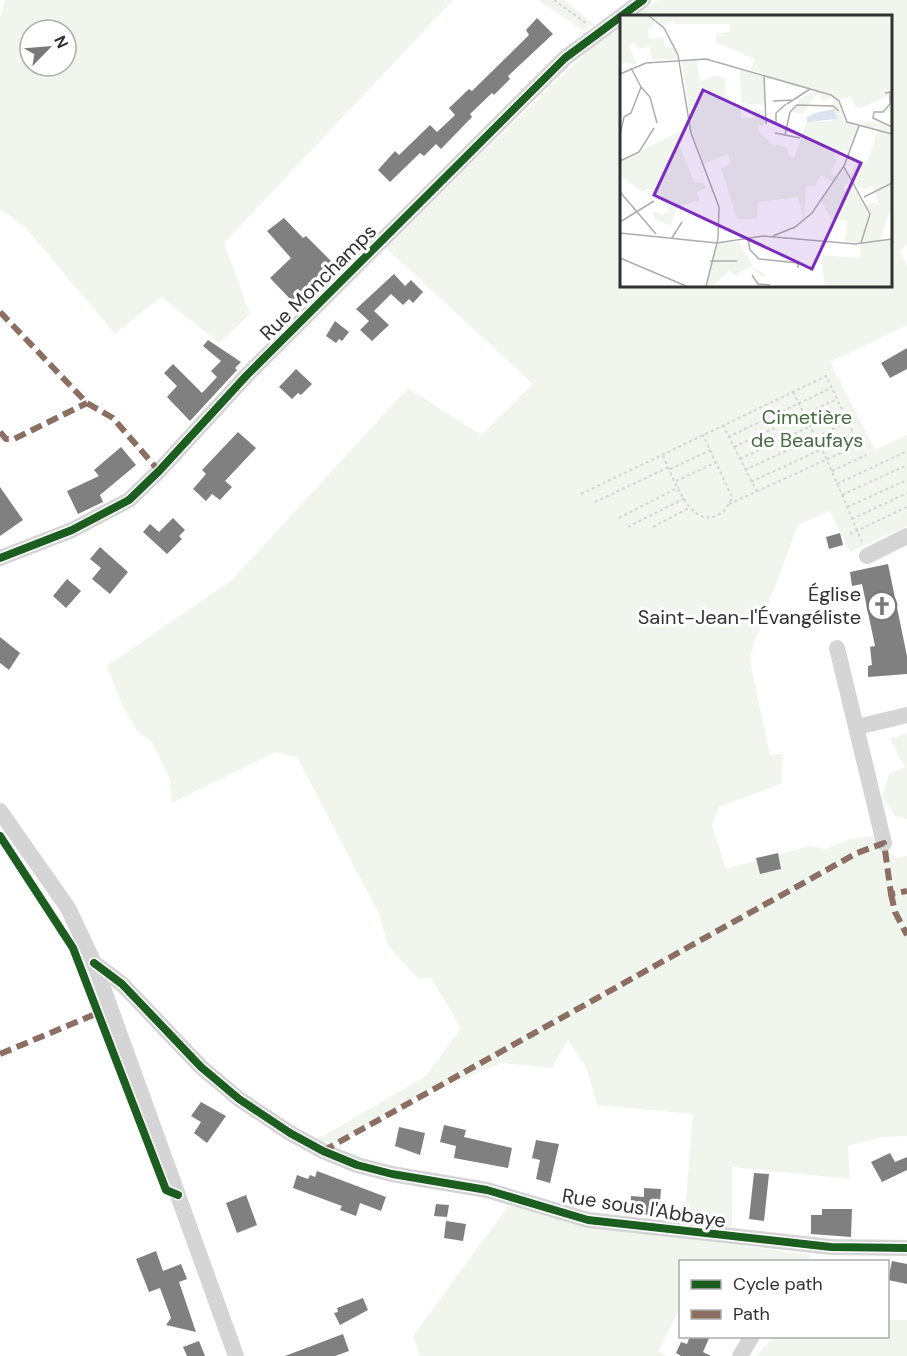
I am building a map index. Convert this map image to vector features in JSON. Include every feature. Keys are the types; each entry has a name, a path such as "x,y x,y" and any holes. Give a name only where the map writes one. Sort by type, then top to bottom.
{"street":[{"name":"Rue Monchamps","path":"623,15 644,0"},
{"name":"Rue Monchamps","path":"0,558 72,530 129,500 248,375 565,58 620,17"},
{"path":"867,556 907,536"},
{"path":"837,648 884,843"},
{"path":"857,727 907,715"},
{"path":"0,811 68,908 94,963 236,1356"},
{"name":"Rue sous l'Abbaye","path":"94,963 122,984 201,1067 239,1099 298,1138 357,1165 392,1174 488,1190 588,1220 831,1247 907,1248"},
{"path":"820,1260 831,1247"},
{"path":"740,1356 751,1338"}],"path":[{"path":"554,0 599,32"},
{"path":"581,494 826,376 859,445"},
{"path":"728,436 831,388"},
{"path":"793,391 832,471 867,556"},
{"path":"734,447 837,399"},
{"path":"740,459 843,411"},
{"path":"746,470 848,422"},
{"path":"723,425 757,492"},
{"path":"751,482 854,434"},
{"path":"704,435 730,489 729,504"},
{"path":"663,455 689,508 706,518 716,516 729,504 865,442"},
{"path":"595,502 711,450"},
{"path":"837,484 907,451"},
{"path":"832,471 866,455"},
{"path":"676,481 717,462"},
{"path":"842,495 907,465"},
{"path":"847,507 907,480"},
{"path":"619,518 679,487"},
{"path":"852,519 907,493"},
{"path":"628,526 685,498"},
{"path":"850,534 907,507"},
{"path":"653,527 689,508"}],"green space":[{"path":"5,0 453,0 224,243 250,314 219,343 161,297 115,334 25,227 0,209 0,18"},
{"path":"538,0 564,0 594,24 584,31"},
{"name":"Cimetière de Beaufays","path":"659,0 907,0 907,245 900,251 907,265 907,325 830,362 875,450 907,435 907,526 850,552 830,511 798,525 754,643 750,661 770,755 783,754 781,784 719,807 712,825 726,869 809,846 826,849 850,839 874,836 896,858 907,856 907,1136 882,1137 848,1146 850,1179 732,1167 732,1231 684,1225 693,1114 597,1105 586,1067 568,1040 552,1068 502,1063 445,1086 434,1086 335,1144 316,1140 426,1076 461,1028 431,978 418,978 388,946 379,914 297,757 275,752 172,803 170,779 152,742 137,731 122,705 107,666 232,580 408,388 481,435 533,384 385,247 595,44 620,26 620,286 892,286 892,15 636,15"},
{"path":"907,733 907,819 895,816 882,796 889,774 905,767 890,739"},
{"path":"512,1201 629,1231 811,1255 807,1260 679,1260 679,1310 658,1351 667,1356 420,1356 413,1336"},
{"path":"889,1320 907,1320 907,1356 756,1356 772,1338 889,1338"}],"building":[{"path":"537,18 553,34 508,76 510,79 494,95 492,93 470,114 472,117 441,149 436,144 424,156 420,153 390,182 378,170 395,151 399,155 430,125 437,132 455,115 449,108 469,89 472,91 529,35 526,30"},
{"path":"284,218 303,238 306,236 332,262 292,301 270,278 291,258 267,231"},
{"path":"394,274 405,286 411,280 423,292 413,303 409,299 403,305 391,294 374,311 389,325 372,341 360,330 369,321 356,309"},
{"path":"335,321 349,332 342,341 339,339 336,343 326,336"},
{"path":"208,340 241,362 235,368 237,370 190,421 167,397 177,386 164,373 173,364 202,393 217,377 211,371 221,361 203,346"},
{"path":"907,348 907,369 890,378 881,363"},
{"path":"296,369 312,384 301,395 298,393 292,399 279,387"},
{"path":"238,432 256,448 225,481 232,487 220,500 212,494 206,501 193,489 206,474 202,470"},
{"path":"121,447 136,465 100,495 103,502 78,514 67,491 99,476 94,470"},
{"path":"0,487 23,520 0,536"},
{"path":"173,518 185,530 179,536 182,539 167,554 143,532 150,524 159,532"},
{"path":"840,533 843,545 829,549 826,537"},
{"path":"100,547 128,572 110,594 92,579 101,568 90,559"},
{"name":"Église Saint-Jean-l'Évangéliste","path":"888,564 907,656 907,674 868,677 868,666 872,665 870,647 875,646 862,584 852,586 850,572"},
{"path":"67,579 81,591 66,608 53,596"},
{"path":"0,637 20,653 9,670 0,663"},
{"path":"778,853 781,869 760,874 756,858"},
{"path":"201,1102 226,1116 207,1143 194,1133 201,1122 191,1116"},
{"path":"444,1125 466,1130 464,1137 512,1148 508,1168 454,1158 456,1146 440,1142"},
{"path":"399,1127 425,1133 420,1155 395,1146"},
{"path":"536,1140 559,1144 550,1183 536,1179 540,1160 532,1158"},
{"path":"890,1153 895,1162 907,1157 907,1170 882,1182 871,1162"},
{"path":"317,1171 386,1197 381,1211 360,1203 356,1216 340,1210 342,1206 293,1188 297,1175 308,1179 310,1175 315,1177"},
{"path":"754,1173 769,1174 764,1221 749,1219"},
{"path":"644,1188 661,1189 660,1202 651,1201 650,1215 630,1213 631,1196 644,1197"},
{"path":"246,1195 257,1225 237,1233 226,1203"},
{"path":"436,1204 449,1205 447,1217 434,1216"},
{"path":"822,1209 852,1209 851,1237 811,1234 811,1215 822,1215"},
{"path":"446,1221 466,1224 463,1241 444,1238"},
{"path":"156,1251 163,1271 181,1264 187,1279 179,1282 196,1332 166,1325 171,1318 160,1288 149,1292 136,1259"},
{"path":"892,1261 907,1264 907,1284 889,1280"},
{"path":"363,1298 368,1310 340,1325 334,1313 338,1312 337,1308"},
{"path":"343,1334 349,1351 335,1356 285,1356"},
{"path":"689,1338 709,1338 703,1352 711,1356 681,1356 676,1353 681,1342 687,1344"},
{"path":"199,1341 205,1356 187,1356 183,1347"}],"marked path":[{"path":"0,312 87,403 113,418 159,471"},
{"path":"0,432 6,439 14,439 87,403"},
{"path":"323,1151 857,853 884,843 891,894 907,891"},
{"path":"891,894 895,912 907,935"},
{"path":"0,1054 98,1013"}],"cycle path":[{"path":"623,15 643,0"},
{"path":"0,558 72,530 129,500 159,471 247,375 565,58 620,17"},
{"path":"0,836 73,948 166,1190 178,1195"},
{"path":"94,963 122,984 201,1067 239,1099 290,1133 323,1151 357,1165 392,1174 487,1190 588,1220 831,1247 907,1248"}],"place":[{"name":"Église Saint-Jean-l'Évangéliste","path":"882,606"}]}
